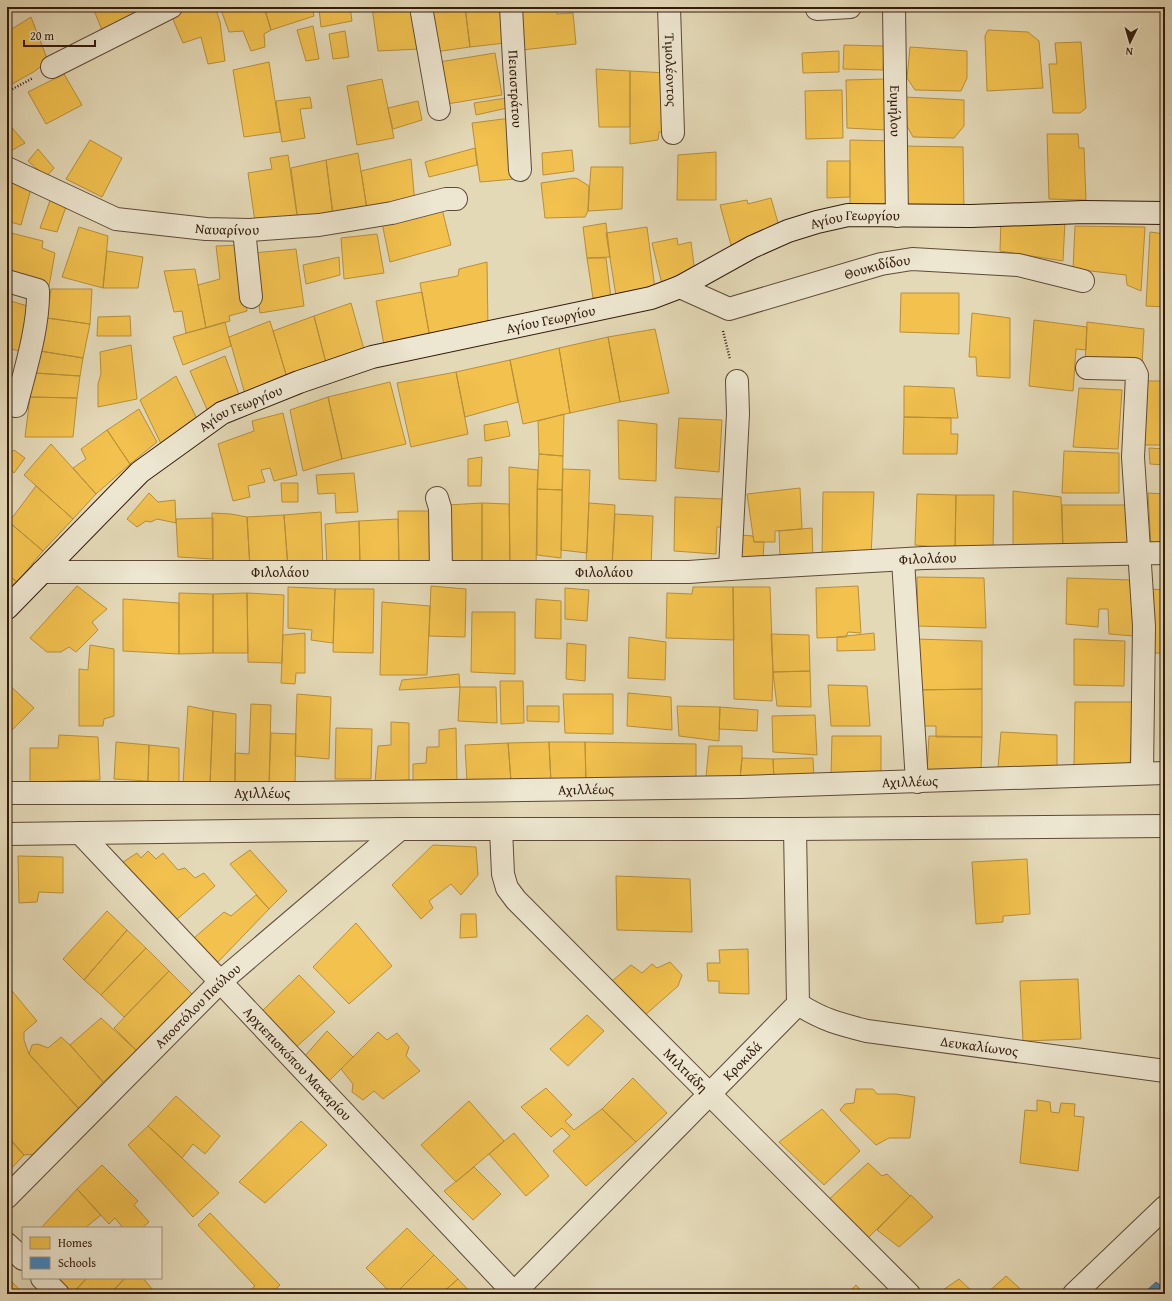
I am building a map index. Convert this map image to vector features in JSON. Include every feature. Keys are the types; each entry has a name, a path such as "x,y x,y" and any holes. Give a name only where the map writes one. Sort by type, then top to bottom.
{"street":[{"path":"52,67 171,7"},
{"path":"421,7 438,109"},
{"name":"Πεισιστράτου","path":"512,7 520,170"},
{"name":"Τιμολέοντος","path":"669,7 673,133"},
{"path":"816,9 850,7"},
{"name":"Ευμήλου","path":"894,7 898,216"},
{"name":"Ναυαρίνου","path":"7,168 116,219 206,229 244,230 319,225 392,213 446,199 456,199"},
{"name":"Αγίου Γεωργίου","path":"7,608 140,472 222,413 300,382 372,357 651,298 680,287 752,247 788,231 817,222 848,216 971,216 1084,212 1165,213"},
{"path":"244,230 252,297"},
{"name":"Θουκιδίδου","path":"680,287 729,309 881,264 912,259 1018,265 1083,281"},
{"path":"7,281 38,290 38,303 32,339 16,406"},
{"path":"1087,368 1134,369 1137,375 1133,457 1144,626 1142,772"},
{"path":"730,569 738,414 737,381"},
{"path":"437,498 440,508 441,572"},
{"name":"Φιλολάου","path":"42,572 689,572 903,560 1165,553"},
{"path":"903,560 917,782"},
{"name":"Αχιλλέως","path":"7,793 395,792 741,788 1165,772"},
{"path":"7,834 400,829 795,829 1165,826"},
{"name":"Αποστόλου Παύλου","path":"7,1197 220,982 400,829"},
{"name":"Μιλτιάδη","path":"501,829 502,874 507,888 516,900 908,1294"},
{"path":"795,829 798,1004"},
{"name":"Αρχιεπισκόπου Μακαρίου","path":"80,833 514,1294"},
{"name":"Κροκιδά","path":"514,1294 709,1093 798,1004"},
{"name":"Δευκαλίωνος","path":"798,1004 816,1015 838,1024 867,1031 1165,1072"},
{"path":"1074,1294 1165,1207"},
{"path":"7,1244 22,1258"},
{"path":"43,1279 58,1294"}],"path":[{"path":"7,92 52,67"},
{"path":"717,304 728,353 737,381"}],"building: Homes":[{"path":"155,7 104,35 93,8"},
{"path":"189,7 215,7 220,22 225,61 208,64 201,37 183,43 172,17"},
{"path":"220,7 264,7 271,30 264,34 265,47 251,51 243,31 229,32"},
{"path":"264,7 312,7 314,16 271,30"},
{"path":"350,7 352,21 321,27 319,9"},
{"path":"372,7 412,7 419,49 378,51"},
{"path":"439,7 465,7 470,47 435,52 427,10 440,11"},
{"path":"465,7 483,7 484,10 501,10 505,43 470,47"},
{"path":"519,7 556,7 557,14 573,13 576,44 522,50"},
{"path":"31,17 48,61 35,71 7,87 7,32"},
{"path":"313,26 319,59 306,61 297,30"},
{"path":"988,30 1028,32 1039,41 1043,88 987,91 985,36"},
{"path":"345,31 349,57 333,59 329,34"},
{"path":"1081,42 1086,108 1080,113 1053,113 1049,64 1057,64 1055,43"},
{"path":"844,45 884,46 883,70 843,69"},
{"path":"910,47 967,51 967,78 961,91 915,90 907,78"},
{"path":"839,51 839,72 803,73 802,53"},
{"path":"495,53 502,95 447,104 439,62"},
{"path":"269,62 280,132 244,137 233,70"},
{"path":"596,69 630,71 630,127 599,127"},
{"path":"630,71 667,73 668,132 659,132 658,140 630,144"},
{"path":"64,74 82,105 46,124 28,92"},
{"path":"382,79 394,138 357,145 347,86"},
{"path":"886,79 886,130 847,128 846,80"},
{"path":"842,90 843,138 806,139 805,91"},
{"path":"310,97 312,108 300,109 305,138 282,142 276,101"},
{"path":"905,97 964,100 964,126 954,138 913,137 907,126"},
{"path":"506,98 507,108 476,115 474,103"},
{"path":"418,101 422,120 393,129 388,108"},
{"path":"511,118 515,179 480,182 472,123"},
{"path":"7,122 25,143 7,153"},
{"path":"1047,134 1078,134 1079,148 1084,148 1086,200 1049,199"},
{"path":"90,140 122,158 102,197 66,179"},
{"path":"850,140 891,141 893,210 850,209"},
{"path":"903,146 963,147 964,212 904,209"},
{"path":"475,148 477,165 429,177 425,162"},
{"path":"38,149 54,168 46,177 28,161"},
{"path":"572,150 574,171 543,175 542,153"},
{"path":"716,152 716,200 677,200 678,155"},
{"path":"358,153 367,209 333,215 326,160"},
{"path":"288,155 297,215 255,222 248,173 272,169 270,158"},
{"path":"411,159 415,204 367,209 361,171"},
{"path":"326,160 333,215 298,221 291,168"},
{"path":"827,161 850,161 850,197 827,198"},
{"path":"591,167 623,167 622,209 588,211"},
{"path":"574,178 589,186 588,211 585,217 545,218 541,183"},
{"path":"12,183 31,189 21,225 7,221 7,199"},
{"path":"51,198 67,204 57,232 40,228"},
{"path":"771,198 780,230 731,245 720,205 747,200 748,204"},
{"path":"441,205 451,245 390,262 382,223"},
{"path":"1001,220 1065,221 1063,261 1000,251"},
{"path":"606,223 610,257 587,258 583,227"},
{"path":"1075,226 1145,227 1141,291 1127,285 1126,275 1073,269"},
{"path":"79,227 108,236 103,288 62,277"},
{"path":"647,227 655,289 616,296 606,233"},
{"path":"7,232 43,241 42,248 55,253 49,286 7,274"},
{"path":"1150,232 1165,234 1165,307 1146,306"},
{"path":"377,234 384,273 344,279 341,238"},
{"path":"677,238 678,245 691,242 695,273 662,284 652,243"},
{"path":"240,245 247,311 229,316 230,321 206,328 198,285 220,279 216,246"},
{"path":"296,249 304,306 260,313 253,253"},
{"path":"107,251 143,257 138,288 103,288"},
{"path":"339,257 340,275 306,284 303,265"},
{"path":"587,258 606,258 611,298 593,298"},
{"path":"487,262 488,327 430,338 420,283 458,276 459,269"},
{"path":"195,269 206,328 186,333 182,311 174,312 164,271"},
{"path":"51,289 92,289 90,324 47,318"},
{"path":"422,292 430,338 384,345 376,301"},
{"path":"901,293 959,293 959,334 900,332"},
{"path":"7,300 31,307 23,352 7,348"},
{"path":"351,303 365,353 327,367 314,316"},
{"path":"972,313 1010,318 1010,378 977,376 976,357 969,357"},
{"path":"130,316 131,336 97,336 98,317"},
{"path":"314,316 327,367 288,381 273,331"},
{"path":"47,318 90,324 83,358 40,351"},
{"path":"1034,320 1087,327 1086,350 1076,349 1073,391 1029,386"},
{"path":"270,321 288,381 246,398 229,337"},
{"path":"225,322 231,346 183,365 173,337"},
{"path":"1087,322 1144,329 1142,365 1085,364"},
{"path":"655,329 669,393 620,402 608,337"},
{"path":"608,337 620,402 570,413 559,348"},
{"path":"131,345 137,399 98,407 98,384 101,374 100,352"},
{"path":"559,348 570,413 523,424 510,360"},
{"path":"40,351 83,358 80,376 35,373"},
{"path":"225,356 241,400 209,414 190,371"},
{"path":"510,360 518,402 465,417 456,372"},
{"path":"456,372 468,434 411,447 397,383"},
{"path":"35,373 80,376 77,398 30,397"},
{"path":"176,376 199,423 163,448 140,400"},
{"path":"1147,381 1165,381 1165,445 1144,445"},
{"path":"390,382 406,444 342,459 328,397"},
{"path":"904,386 954,388 958,418 904,417"},
{"path":"1079,388 1122,390 1118,449 1073,447"},
{"path":"30,397 77,398 73,437 25,437"},
{"path":"328,397 342,459 303,471 290,410"},
{"path":"139,409 157,442 130,464 107,430"},
{"path":"283,413 297,475 274,481 270,468 261,470 265,482 248,486 250,497 233,501 218,444 254,431 252,421"},
{"path":"564,414 563,456 539,454 538,421"},
{"path":"904,417 951,418 951,434 958,434 957,454 903,454"},
{"path":"679,418 722,420 719,472 675,468"},
{"path":"618,420 657,424 656,481 619,479"},
{"path":"507,421 510,436 485,441 484,425"},
{"path":"107,430 130,464 96,494 73,468 86,459 81,449"},
{"path":"51,444 96,494 73,519 24,475"},
{"path":"1149,448 1165,449 1165,465 1150,464"},
{"path":"14,450 25,458 14,473 7,466 7,457"},
{"path":"1064,451 1119,453 1119,493 1062,493"},
{"path":"539,454 563,456 562,490 537,489"},
{"path":"482,457 481,486 468,486 468,459"},
{"path":"509,467 538,470 536,567 510,567"},
{"path":"563,469 590,470 587,553 561,550"},
{"path":"354,473 358,512 336,513 335,493 318,494 316,475"},
{"path":"281,483 298,483 298,502 282,502"},
{"path":"36,486 73,519 43,551 9,522"},
{"path":"800,488 802,529 775,531 775,542 754,542 747,494"},
{"path":"537,489 562,490 561,558 537,555"},
{"path":"1013,491 1061,497 1063,550 1013,548"},
{"path":"823,492 874,492 871,556 822,557"},
{"path":"149,493 158,502 175,500 176,523 157,519 151,522 146,521 137,527 127,519"},
{"path":"1148,493 1165,494 1165,545 1151,546"},
{"path":"917,494 956,495 955,549 915,545"},
{"path":"956,495 994,495 993,550 955,549"},
{"path":"675,497 724,499 723,527 717,527 716,554 674,551"},
{"path":"482,503 509,504 510,567 482,565"},
{"path":"482,503 482,565 448,565 447,505"},
{"path":"589,503 615,505 612,566 586,563"},
{"path":"1062,505 1126,505 1128,550 1063,550"},
{"path":"398,511 434,511 436,560 399,563"},
{"path":"321,512 323,568 288,568 284,515"},
{"path":"212,513 247,517 250,568 213,567"},
{"path":"615,514 653,516 651,567 612,566"},
{"path":"284,515 288,568 250,568 247,517"},
{"path":"213,518 213,559 178,557 176,519"},
{"path":"398,519 399,563 360,566 359,521"},
{"path":"359,521 360,562 327,568 325,524"},
{"path":"9,522 43,551 17,582 7,574 7,525"},
{"path":"812,528 813,560 780,560 779,531"},
{"path":"741,535 753,536 754,542 764,542 763,560 740,559"},
{"path":"7,574 17,582 7,592"},
{"path":"917,577 984,578 986,628 918,626"},
{"path":"1067,578 1132,580 1134,636 1109,634 1108,609 1099,609 1098,627 1066,624"},
{"path":"77,586 107,609 92,622 98,630 76,652 69,647 61,652 47,652 30,638"},
{"path":"431,586 466,589 465,637 429,636"},
{"path":"858,586 861,633 848,632 846,637 817,638 816,588"},
{"path":"288,587 335,589 333,643 311,640 312,630 288,628"},
{"path":"693,587 733,587 734,640 666,638 667,593 692,594"},
{"path":"733,587 770,587 773,672 772,701 734,699"},
{"path":"565,588 589,590 587,621 565,619"},
{"path":"335,589 374,589 373,653 333,652"},
{"path":"1151,589 1165,590 1165,653 1153,653"},
{"path":"179,593 213,594 213,653 179,654"},
{"path":"247,593 284,595 282,663 248,662"},
{"path":"247,593 248,653 213,653 213,594"},
{"path":"123,599 179,603 179,654 123,651"},
{"path":"536,599 561,601 561,639 535,638"},
{"path":"382,602 430,606 427,675 380,675"},
{"path":"472,612 515,612 515,674 471,672"},
{"path":"305,633 305,673 296,673 295,684 281,683 283,635"},
{"path":"874,633 875,650 837,651 837,637"},
{"path":"771,634 809,635 810,671 773,672"},
{"path":"629,637 666,642 665,680 628,678"},
{"path":"915,639 982,641 982,689 915,690"},
{"path":"1074,639 1125,641 1124,686 1074,685"},
{"path":"567,643 586,645 585,681 566,679"},
{"path":"90,645 114,649 114,716 104,719 103,726 79,726 79,669 88,670"},
{"path":"810,671 811,707 777,706 773,672"},
{"path":"459,674 460,687 399,690 402,680"},
{"path":"500,681 523,681 524,723 501,724"},
{"path":"7,683 34,708 8,734 7,734"},
{"path":"828,685 867,686 870,726 831,726"},
{"path":"460,687 496,687 497,723 458,721"},
{"path":"982,689 982,737 936,737 936,726 917,726 915,690"},
{"path":"628,693 671,697 672,730 627,726"},
{"path":"297,694 331,697 329,759 295,756"},
{"path":"563,694 613,694 613,734 565,733"},
{"path":"1075,702 1133,702 1130,767 1074,768"},
{"path":"251,704 271,705 269,786 235,784 235,753 249,754"},
{"path":"188,706 213,711 210,784 183,783"},
{"path":"527,706 559,706 559,722 527,721"},
{"path":"677,706 720,707 719,741 679,736"},
{"path":"720,707 758,710 757,731 719,729"},
{"path":"213,711 236,714 235,784 210,784"},
{"path":"815,715 817,755 773,752 772,716"},
{"path":"391,722 409,723 409,780 375,782 378,746 391,745"},
{"path":"336,728 372,729 371,779 335,779"},
{"path":"456,728 457,782 413,781 413,764 426,763 427,747 439,747 439,730"},
{"path":"1001,732 1057,735 1057,768 998,768"},
{"path":"271,733 296,734 295,786 269,786"},
{"path":"59,735 98,737 100,780 30,782 30,748 58,748"},
{"path":"832,736 881,736 881,777 831,775"},
{"path":"929,736 982,737 981,771 927,771"},
{"path":"116,742 149,745 148,781 114,779"},
{"path":"549,742 585,742 586,783 551,783"},
{"path":"549,742 551,783 511,781 508,743"},
{"path":"585,742 696,744 696,782 586,783"},
{"path":"508,743 511,781 467,782 465,745"},
{"path":"149,745 179,748 179,783 148,781"},
{"path":"709,746 742,746 740,779 706,777"},
{"path":"742,758 773,759 774,780 740,779"},
{"path":"813,758 814,779 774,780 773,759"},
{"path":"433,845 476,847 478,875 461,895 451,884 429,901 433,908 421,919 392,885"},
{"path":"250,850 287,891 269,909 230,864"},
{"path":"148,851 156,859 163,853 178,870 185,868 195,878 204,873 215,886 174,922 120,864 137,853 141,858"},
{"path":"18,856 63,857 63,893 39,892 37,902 19,903"},
{"path":"1027,859 1030,914 1003,916 1003,922 976,924 972,862"},
{"path":"616,876 690,879 692,932 617,930"},
{"path":"256,895 269,909 218,962 194,938 224,912 231,916"},
{"path":"107,911 127,930 84,980 63,959"},
{"path":"461,914 476,914 477,937 460,938"},
{"path":"356,923 392,966 349,1004 313,967"},
{"path":"127,930 146,948 101,995 84,980"},
{"path":"146,948 169,971 124,1017 101,995"},
{"path":"748,949 749,994 719,993 719,981 708,981 707,963 720,963 719,950"},
{"path":"670,962 682,975 678,986 644,1016 612,981 631,965 642,973 652,964 657,968"},
{"path":"169,971 193,995 138,1052 114,1028"},
{"path":"299,975 335,1012 294,1049 260,1013"},
{"path":"1078,979 1081,1039 1023,1041 1020,981"},
{"path":"7,985 37,1021 24,1032 24,1040 29,1054 79,1109 37,1154 24,1155 7,1135 7,1097 9,1095 7,1094"},
{"path":"587,1015 604,1031 568,1066 550,1049"},
{"path":"101,1018 138,1052 103,1082 70,1045"},
{"path":"327,1031 353,1057 327,1083 303,1058"},
{"path":"378,1032 387,1040 397,1033 409,1047 406,1056 420,1071 383,1099 374,1091 363,1100 352,1092 353,1084 341,1069"},
{"path":"61,1037 103,1082 79,1109 29,1054 32,1045 38,1044 48,1048"},
{"path":"633,1078 667,1113 636,1142 602,1109"},
{"path":"546,1088 572,1115 565,1121 574,1130 602,1109 636,1142 586,1186 553,1151 570,1136 562,1128 551,1137 521,1107"},
{"path":"856,1089 873,1089 877,1094 896,1094 915,1097 910,1138 889,1138 876,1145 840,1110 845,1104 854,1103"},
{"path":"176,1096 220,1136 205,1154 193,1144 182,1158 148,1126"},
{"path":"1037,1100 1050,1102 1051,1112 1059,1113 1061,1103 1075,1104 1074,1116 1084,1117 1078,1171 1020,1163 1025,1110 1037,1111"},
{"path":"469,1101 504,1141 456,1182 421,1145"},
{"path":"822,1109 860,1151 824,1185 779,1142"},
{"path":"301,1121 327,1145 265,1203 239,1182"},
{"path":"148,1126 219,1193 193,1217 128,1145"},
{"path":"514,1133 549,1176 526,1196 489,1154"},
{"path":"7,1137 24,1155 7,1173"},
{"path":"868,1163 882,1176 887,1174 910,1196 864,1242 826,1202"},
{"path":"102,1165 138,1201 134,1205 149,1222 143,1227 122,1227 115,1218 109,1224 77,1189"},
{"path":"474,1167 501,1194 473,1220 444,1191"},
{"path":"77,1189 101,1215 86,1227 42,1227"},
{"path":"911,1195 933,1217 899,1247 877,1230"},
{"path":"210,1213 280,1285 270,1294 246,1294 255,1286 198,1225"},
{"path":"407,1228 434,1255 395,1294 392,1294 366,1268"},
{"path":"434,1255 458,1279 441,1294 395,1294"},
{"path":"1006,1276 1026,1294 986,1294"},
{"path":"7,1277 24,1294 7,1294"},
{"path":"57,1279 86,1279 72,1294"},
{"path":"86,1279 124,1279 110,1294 72,1294"},
{"path":"124,1279 144,1279 152,1289 147,1294 110,1294"},
{"path":"458,1279 472,1294 441,1294"},
{"path":"959,1279 975,1294 937,1294"},
{"path":"856,1285 864,1294 847,1294"}],"building: Schools":[{"path":"1156,1282 1163,1287 1165,1285 1165,1294 1143,1294"}]}
